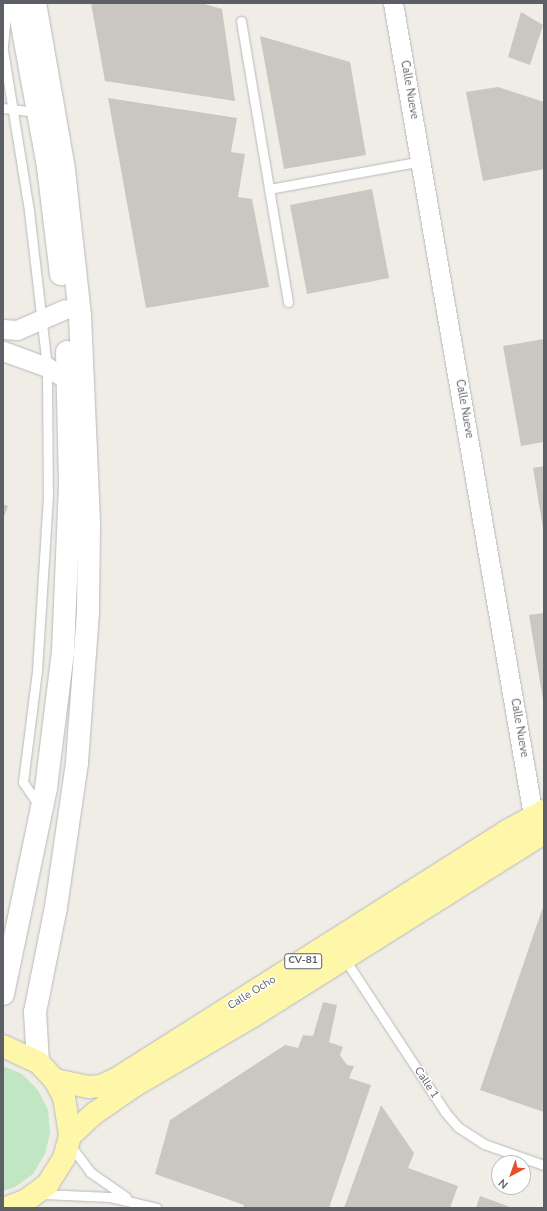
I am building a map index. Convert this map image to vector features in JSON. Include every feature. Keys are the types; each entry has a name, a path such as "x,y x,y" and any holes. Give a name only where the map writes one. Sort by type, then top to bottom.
{"main road":[{"name":"Calle Ocho","path":"69,1139 95,1113 134,1086 344,958 540,820"},
{"name":"Calle Ocho","path":"55,1080 88,1087 101,1086 118,1078 540,820"},
{"path":"3,1046 38,1062 55,1080 64,1097 69,1139 58,1172 37,1194 13,1207"}],"street":[{"path":"3,994 41,809 64,622 70,484 68,380 64,309 39,112 18,3"},
{"path":"35,3 57,124 80,315 89,524 88,582 81,716 71,809 35,1012 38,1062"},
{"name":"Calle Nueve","path":"393,3 540,820"},
{"path":"3,329 17,330 43,321 64,309"},
{"path":"3,351 47,367 68,380"}],"lane":[{"path":"3,46 7,3"},
{"path":"240,21 288,302"},
{"path":"3,50 4,69 13,108 43,321 47,367 48,496 37,671 23,782 41,809"},
{"path":"3,108 39,112 57,124"},
{"path":"269,188 422,161"},
{"name":"Calle 1","path":"344,958 445,1112 458,1127 484,1144 544,1164"},
{"path":"69,1139 90,1172 132,1200"},
{"path":"37,1194 82,1194 132,1200 157,1208"}],"green space":[{"path":"3,1066 22,1074 38,1090 48,1110 50,1133 45,1154 33,1174 15,1187 3,1191"}],"building":[{"path":"91,3 201,3 222,9 235,101 105,81"},
{"path":"521,12 543,25 530,65 508,57"},
{"path":"260,36 350,62 366,155 284,169"},
{"path":"498,87 544,102 544,169 483,181 466,92"},
{"path":"108,98 237,118 231,152 245,154 238,197 252,199 269,287 146,308"},
{"path":"372,189 389,278 307,294 290,205"},
{"path":"544,339 544,442 521,446 503,346"},
{"path":"544,466 544,528 543,528 533,468"},
{"path":"3,504 8,506 3,519"},
{"path":"544,613 544,699 543,700 529,615"},
{"path":"544,904 544,1112 480,1090"},
{"path":"323,1002 337,1005 329,1042 343,1047 340,1055 347,1065 354,1066 349,1078 371,1085 329,1208 243,1208 244,1205 155,1174 170,1120 285,1045 298,1048 303,1035 313,1036"},
{"path":"381,1105 414,1153 408,1168 458,1186 450,1208 344,1208"},
{"path":"480,1196 513,1208 476,1208"}]}
